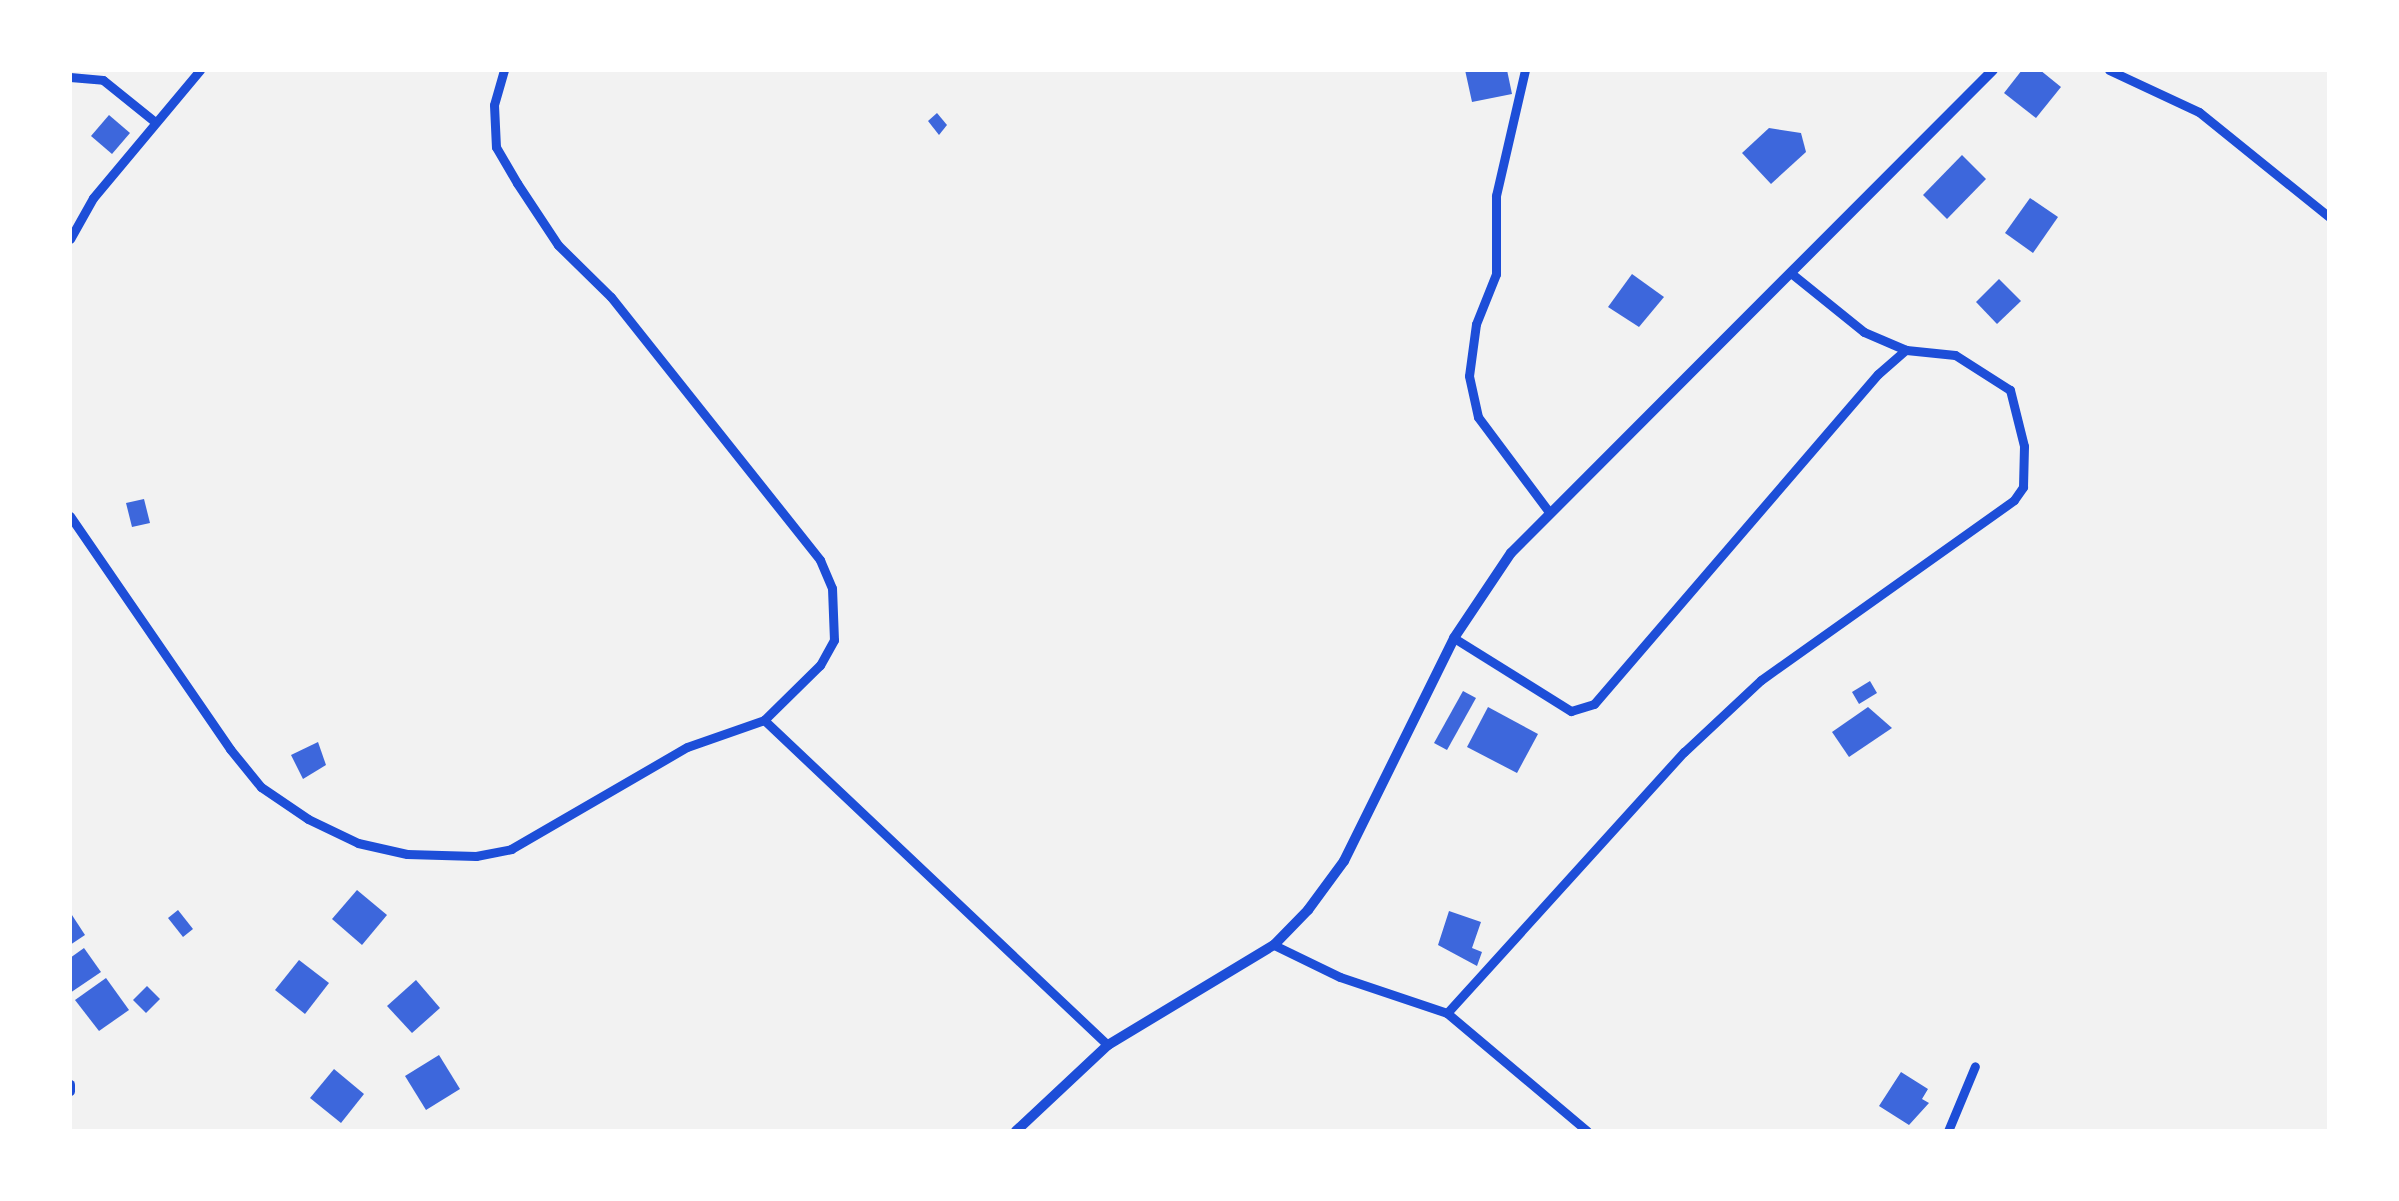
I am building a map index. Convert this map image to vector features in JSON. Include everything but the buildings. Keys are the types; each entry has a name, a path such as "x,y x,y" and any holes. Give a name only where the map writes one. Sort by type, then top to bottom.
{"street":[{"path":"70,238 93,198 200,70"},
{"path":"70,516 261,787 358,843 424,854 511,849 687,747 764,720 820,665 834,640 832,588 796,528 611,297 558,245 517,183 494,133 504,70"},
{"path":"1525,70 1498,181 1496,274 1476,324 1470,376 1478,417 1549,512"},
{"path":"1016,1131 1108,1045 1274,946 1344,861 1454,638 1492,577 1549,512 1993,70"},
{"path":"2110,70 2199,112 2329,217"},
{"path":"70,76 103,80 155,122"},
{"path":"1446,1013 1684,752 1761,680 2014,500 2026,466 2010,390 1955,355 1906,350 1840,317 1792,273"},
{"path":"1454,638 1571,711 1594,704 1906,350"},
{"path":"764,720 1108,1045"},
{"path":"1274,946 1340,977 1446,1013 1588,1131"},
{"path":"1948,1131 1975,1066"}]}
